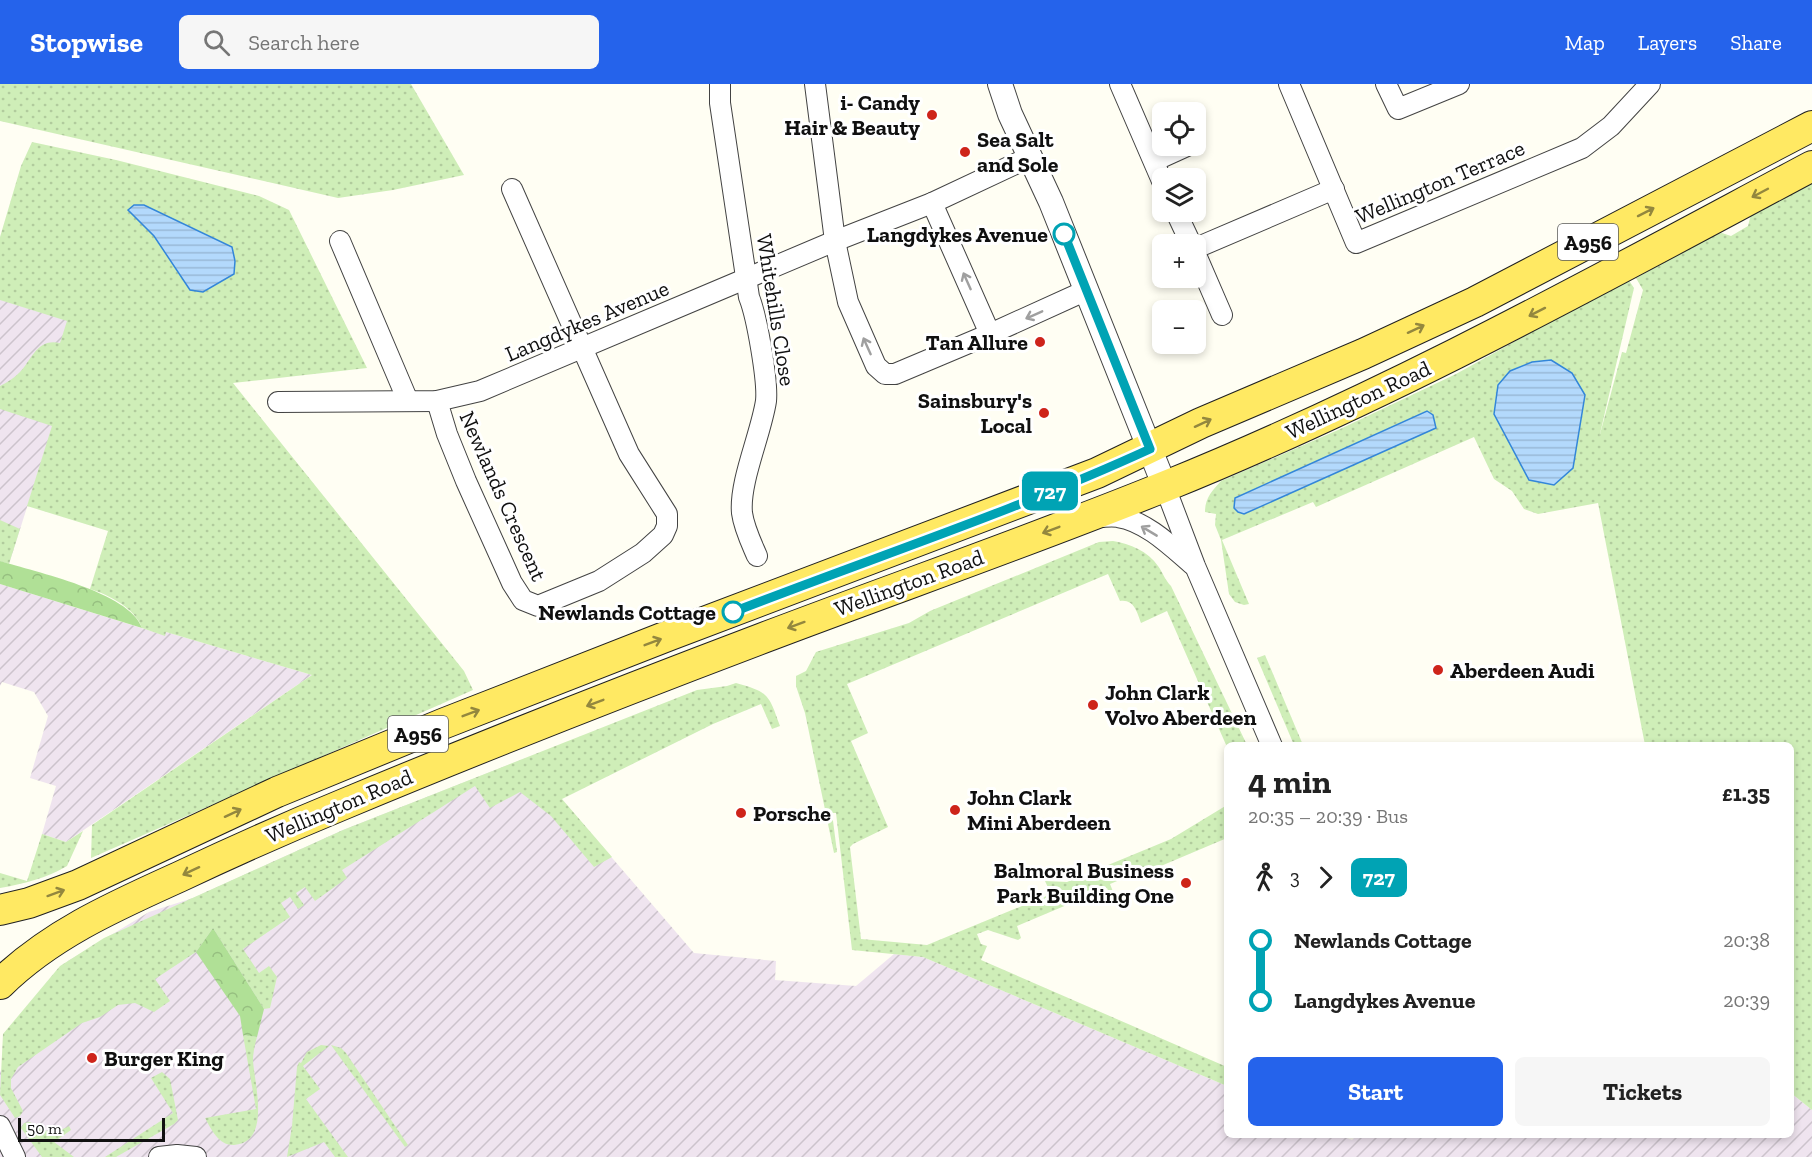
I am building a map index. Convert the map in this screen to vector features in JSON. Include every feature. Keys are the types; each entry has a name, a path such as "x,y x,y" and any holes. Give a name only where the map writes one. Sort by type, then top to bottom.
{"main road":[{"name":"Wellington Road","path":"0,910 38,900 78,885 277,792 446,723 680,631 1098,473 1201,423 1363,354 1475,302 1812,126"},
{"name":"Wellington Road","path":"0,984 35,953 83,923 276,832 484,746 740,646 1164,487 1377,393 1588,285 1812,166"}],"street":[{"path":"815,84 836,240 848,302 876,366 885,374 895,374 1087,291"},
{"path":"999,84 1087,291 1195,566 1270,742"},
{"path":"1120,84 1157,168"},
{"name":"Wellington Terrace","path":"1289,84 1356,243 1582,148 1611,126 1650,84"},
{"path":"1386,84 1398,110 1459,84"},
{"name":"Whitehills Close","path":"720,94 749,297 755,312 766,399 743,495 742,512 757,556"},
{"path":"1154,161 1165,156"},
{"name":"Langdykes Avenue","path":"278,402 437,401 480,392 836,240 932,202 1030,157"},
{"name":"Newlands Crescent","path":"437,401 447,434 466,481 512,583 523,600 538,606 599,581 619,569 663,535 667,526 667,514 629,454 512,189"},
{"path":"1206,244 1334,189"},
{"path":"932,202 990,334"},
{"path":"340,241 408,401"},
{"path":"1206,278 1222,315"},
{"path":"1087,516 1120,517 1136,523 1159,537 1195,566"},
{"path":"0,1126 15,1157"},
{"path":"159,1157 177,1155 196,1157"}],"shaded area":[{"path":"0,291 87,318 9,564 0,561"},
{"path":"0,584 164,635 166,632 312,675 66,842 42,834 56,786 30,778 48,716 34,692 2,682 0,686"},
{"path":"526,758 694,953 776,961 775,980 856,986 894,954 923,957 1224,1085 1224,1138 1347,1138 1352,1140 1354,1138 1794,1138 1794,1095 1812,1110 1812,1157 0,1157 0,1072 68,961 149,912 193,898 343,830"}],"green space":[{"path":"0,84 411,84 464,175 393,190 338,198 0,121"},
{"path":"32,142 116,160 259,196 289,210 367,368 233,383 464,671 473,690 91,858 92,825 312,675 166,632 165,636 142,628 134,614 127,608 90,589 108,531 27,506 52,426 0,409 0,386 20,372 41,346 52,342 60,343 67,321 0,300 0,237 21,166"},
{"path":"1812,181 1812,1110 1794,1095 1794,742 1644,742 1598,503 1538,514 1524,509 1512,491 1494,479 1474,437 1316,507 1313,502 1222,540 1249,604 1244,605 1235,602 1229,594 1221,540 1215,525 1216,514 1205,512 1208,499 1221,481 1338,430 1456,374 1628,279 1634,288 1599,438 1622,352 1626,353 1643,290 1636,278 1716,234 1731,236 1748,226 1751,214"},
{"path":"0,520 20,529 9,564 0,561"},
{"path":"1113,541 1132,546 1144,552 1160,569 1171,586 1246,742 1225,742 1167,611 1141,623 1132,604 1120,601 1108,574 847,684 868,733 851,741 888,827 850,847 861,939 927,945 1051,894 1045,881 1067,882 1171,839 1224,807 1224,839 1142,874 1143,877 1136,880 1134,874 1110,884 1116,899 1113,901 1107,888 1017,926 1021,938 1018,940 988,930 977,934 981,944 987,946 981,960 1224,1066 1224,1085 923,957 852,950 836,813 832,813 837,852 834,853 805,713 796,686 796,676 806,671 816,652 909,623 930,611 1099,542"},
{"path":"0,561 80,585 101,594 134,615 142,628 0,584"},
{"path":"1265,655 1302,742 1293,742 1257,658"},
{"path":"736,683 762,692 770,701 780,726 772,729 761,704 713,724 562,799 612,857 594,867 551,816 520,792 490,808 475,786 342,870 347,878 315,901 305,887 296,893 304,905 298,909 290,897 281,903 290,917 243,949 259,973 269,966 277,977 270,1008 264,1009 213,928 196,952 155,979 170,1001 154,1012 135,1003 118,1005 100,1017 82,1023 18,1067 11,1079 11,1088 23,1111 20,1116 15,1118 0,1095 3,1034 60,966 104,938 343,830 697,690"},
{"path":"83,831 67,866 35,880 0,888 0,873 27,881 42,834 66,842"},
{"path":"213,928 264,1009 257,1037 243,1035 240,1016 196,952"},
{"path":"243,1035 257,1037 253,1060 258,1110 257,1123 253,1134 246,1142 229,1145 216,1136 205,1118 256,1109"},
{"path":"321,1045 329,1046 303,1066 320,1089 306,1099 348,1157 335,1157 324,1142 287,1157 297,1067 307,1052"},
{"path":"331,1045 341,1048 346,1053 408,1145 405,1147"},
{"path":"162,1072 170,1079 178,1120 116,1157 105,1157 173,1113 151,1078"},
{"path":"30,1122 49,1132 69,1126 71,1130 54,1142 74,1157 42,1157 21,1128 24,1123"}],"water":[{"path":"134,205 144,205 232,247 235,261 234,274 203,292 190,290 154,236 128,210"},
{"path":"1551,360 1572,373 1585,395 1573,468 1554,485 1529,480 1494,414 1498,385 1510,371 1532,362"},
{"path":"1427,411 1433,415 1436,428 1244,514 1234,508 1235,498"}],"bus line":[{"name":"727","path":"733,612 1098,473 1150,449 1064,234"}],"place":[{"name":"i- Candy Hair & Beauty","path":"932,115"},
{"name":"Sea Salt and Sole","path":"965,152"},
{"name":"Langdykes Avenue","path":"1064,234"},
{"name":"Tan Allure","path":"1040,342"},
{"name":"Sainsbury's Local","path":"1044,413"},
{"name":"Newlands Cottage","path":"733,612"},
{"name":"Aberdeen Audi","path":"1438,670"},
{"name":"John Clark Volvo Aberdeen","path":"1093,705"},
{"name":"John Clark Mini Aberdeen","path":"955,810"},
{"name":"Porsche","path":"741,813"},
{"name":"Balmoral Business Park Building One","path":"1186,883"},
{"name":"Burger King","path":"92,1058"}]}
